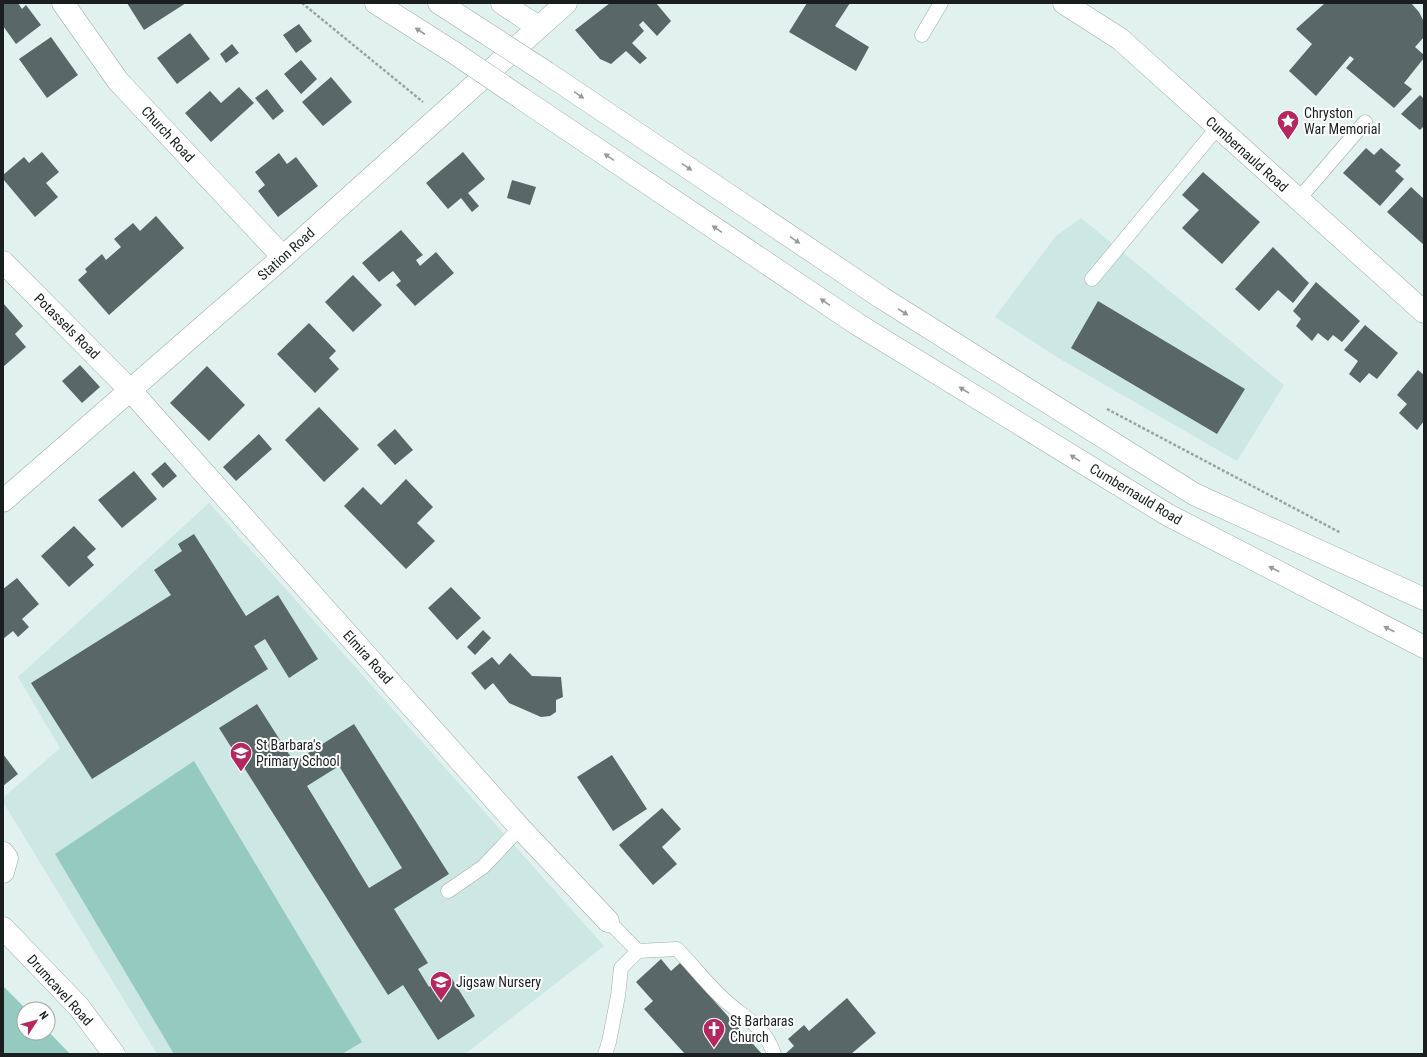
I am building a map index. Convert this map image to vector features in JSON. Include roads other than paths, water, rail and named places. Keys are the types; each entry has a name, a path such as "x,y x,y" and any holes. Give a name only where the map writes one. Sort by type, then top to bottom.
{"main road":[{"name":"Church Road","path":"63,3 118,81 283,257"},
{"name":"Cumbernauld Road","path":"376,3 453,52 857,324 1168,515 1424,646"},
{"path":"439,3 547,73 882,298 1194,494 1424,599"},
{"path":"502,3 538,27"},
{"name":"Station Road","path":"3,501 283,257 566,3"},
{"name":"Cumbernauld Road","path":"1064,3 1120,39 1217,128 1424,312"},
{"name":"Potassels Road","path":"3,262 131,391"},
{"name":"Elmira Road","path":"131,391 520,828 608,921"},
{"path":"3,853 7,858 3,872"},
{"name":"Drumcavel Road","path":"3,928 79,1007 114,1054"}],"lane":[{"path":"922,35 941,3"},
{"path":"1298,200 1365,122"},
{"path":"1092,279 1217,128"},
{"path":"448,891 483,867 520,828"},
{"path":"608,921 638,951"},
{"path":"605,1054 610,1034 621,968 638,951 677,949 727,1003 762,1030 770,1043 774,1054"}],"place":[{"name":"Chryston War Memorial","path":"1288,140"},
{"name":"St Barbara's Primary School","path":"241,772"},
{"name":"Jigsaw Nursery","path":"441,1002"},
{"name":"St Barbaras Church","path":"714,1048"}]}
